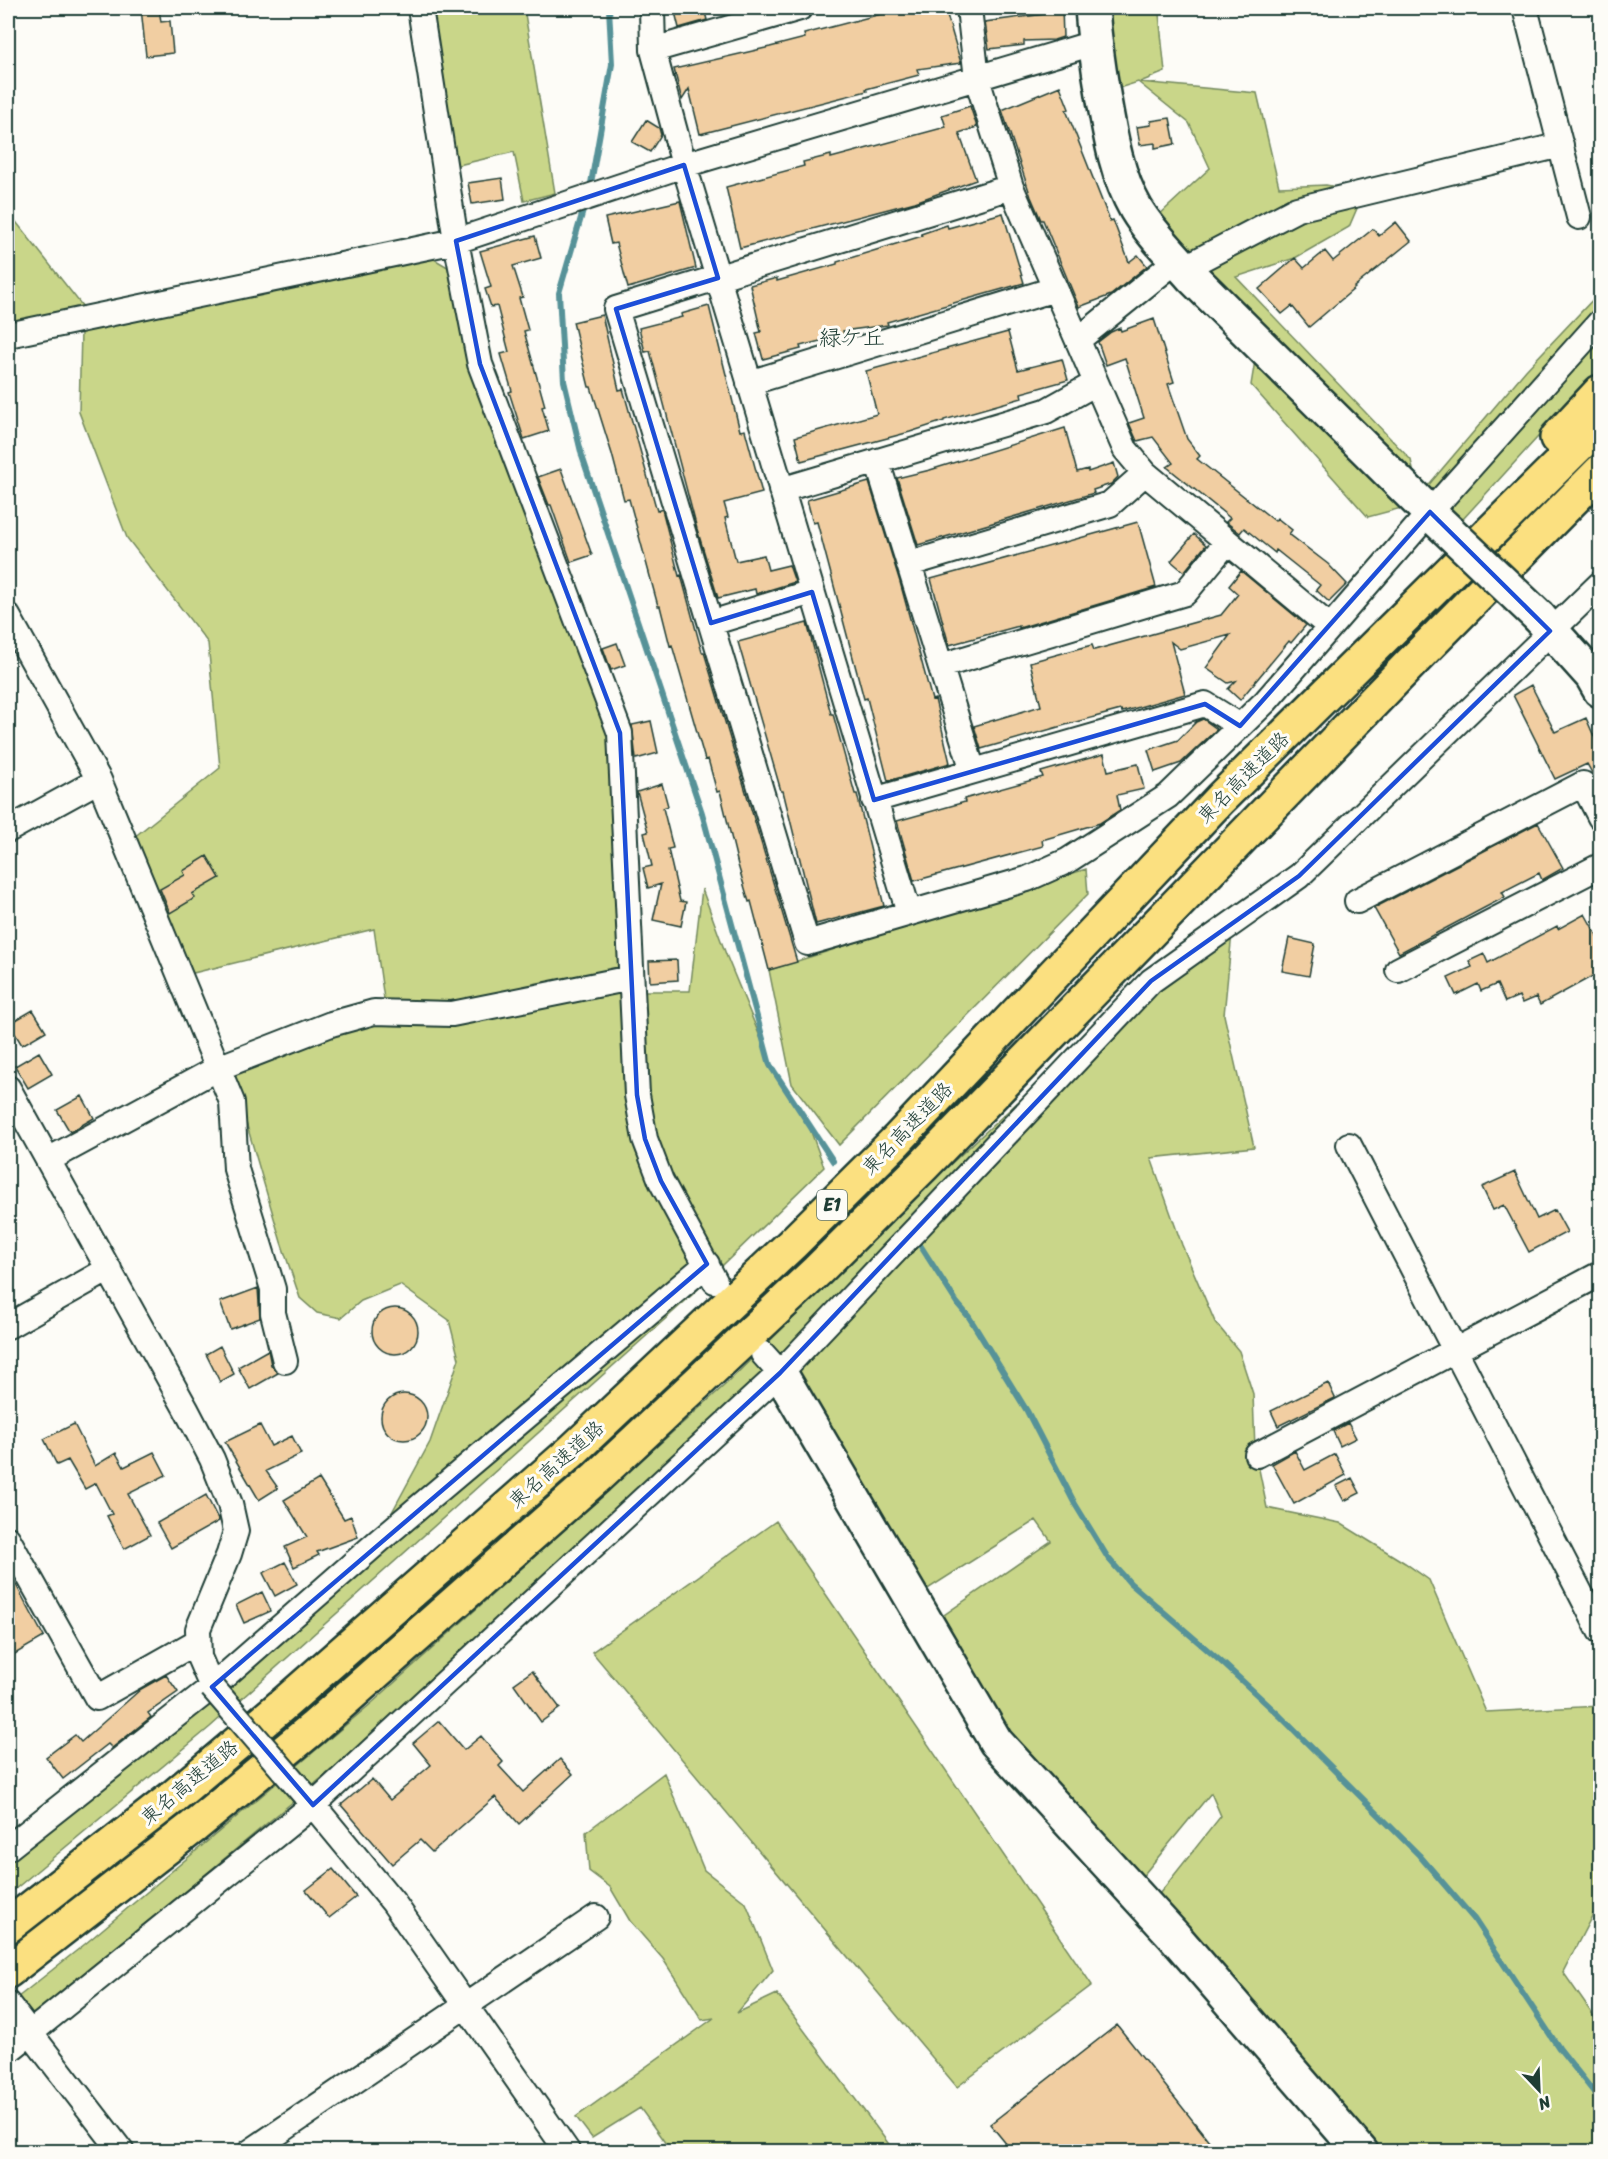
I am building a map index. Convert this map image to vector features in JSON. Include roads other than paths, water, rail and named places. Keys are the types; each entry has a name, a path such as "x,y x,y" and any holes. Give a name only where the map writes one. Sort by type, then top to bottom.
{"highway":[{"path":"1220,799 1600,392"},
{"name":"東名高速道路","path":"8,1926 172,1798 312,1678 581,1443 784,1252 897,1140 1220,799 1600,424"},
{"name":"東名高速道路","path":"8,1971 194,1827 313,1728 597,1477 800,1287 940,1148 1600,472"}],"street":[{"path":"8,1848 212,1687 380,1540 711,1272 661,1182 645,1139 637,1095 620,733 480,364 456,241 420,8"},
{"path":"652,8 653,50 684,165 909,913"},
{"path":"653,50 800,8"},
{"path":"969,8 977,79 1011,186 1125,448 1145,473 1330,627"},
{"path":"1092,8 1094,44 1111,139 1119,171 1137,209 1180,264 1545,624 1592,676 1600,690"},
{"path":"1525,8 1579,217"},
{"path":"8,335 456,241 684,165 1094,44"},
{"path":"1078,340 1180,264 1297,209 1561,145"},
{"path":"1011,186 616,309 807,943 1027,879 1067,861 1168,796 1266,700 1330,627 1434,516 1600,322"},
{"path":"749,383 1055,289"},
{"path":"782,490 1046,411 1096,383"},
{"path":"877,461 973,771"},
{"path":"909,564 1110,504 1145,473"},
{"path":"941,666 1185,593 1227,542"},
{"path":"8,2051 27,2029 309,1799 772,1363 1151,981 1299,876 1545,624 1600,584"},
{"path":"711,623 812,592"},
{"path":"8,616 99,780 232,1102 236,1169 273,1289 273,1313 285,1361"},
{"path":"874,800 1204,704 1240,726"},
{"path":"8,830 99,780"},
{"path":"1357,901 1583,784 1600,817"},
{"path":"1398,970 1600,866"},
{"path":"48,1160 218,1068 331,1024 374,1012 452,1014 631,978"},
{"path":"8,1088 212,1459 230,1504 236,1531 198,1629 199,1657 212,1687 309,1799 393,1902 568,2151"},
{"path":"1349,1145 1600,1631"},
{"path":"8,1326 109,1269"},
{"path":"1257,1455 1600,1274"},
{"path":"772,1363 996,1742 1174,1936 1361,2151"},
{"path":"8,1539 97,1698 198,1641"},
{"path":"250,2151 596,1917"},
{"path":"8,2004 122,2151"}],"waterway":[{"path":"590,189 612,64 609,8"},
{"path":"585,204 559,293 564,381 582,456 702,813 770,1065 833,1161"},
{"path":"920,1245 957,1303 969,1317 1027,1411 1075,1504 1108,1558 1130,1583 1280,1716 1419,1855 1474,1919 1559,2048 1600,2100"}],"district":[{"name":"緑ケ丘","path":"852,337"}]}
